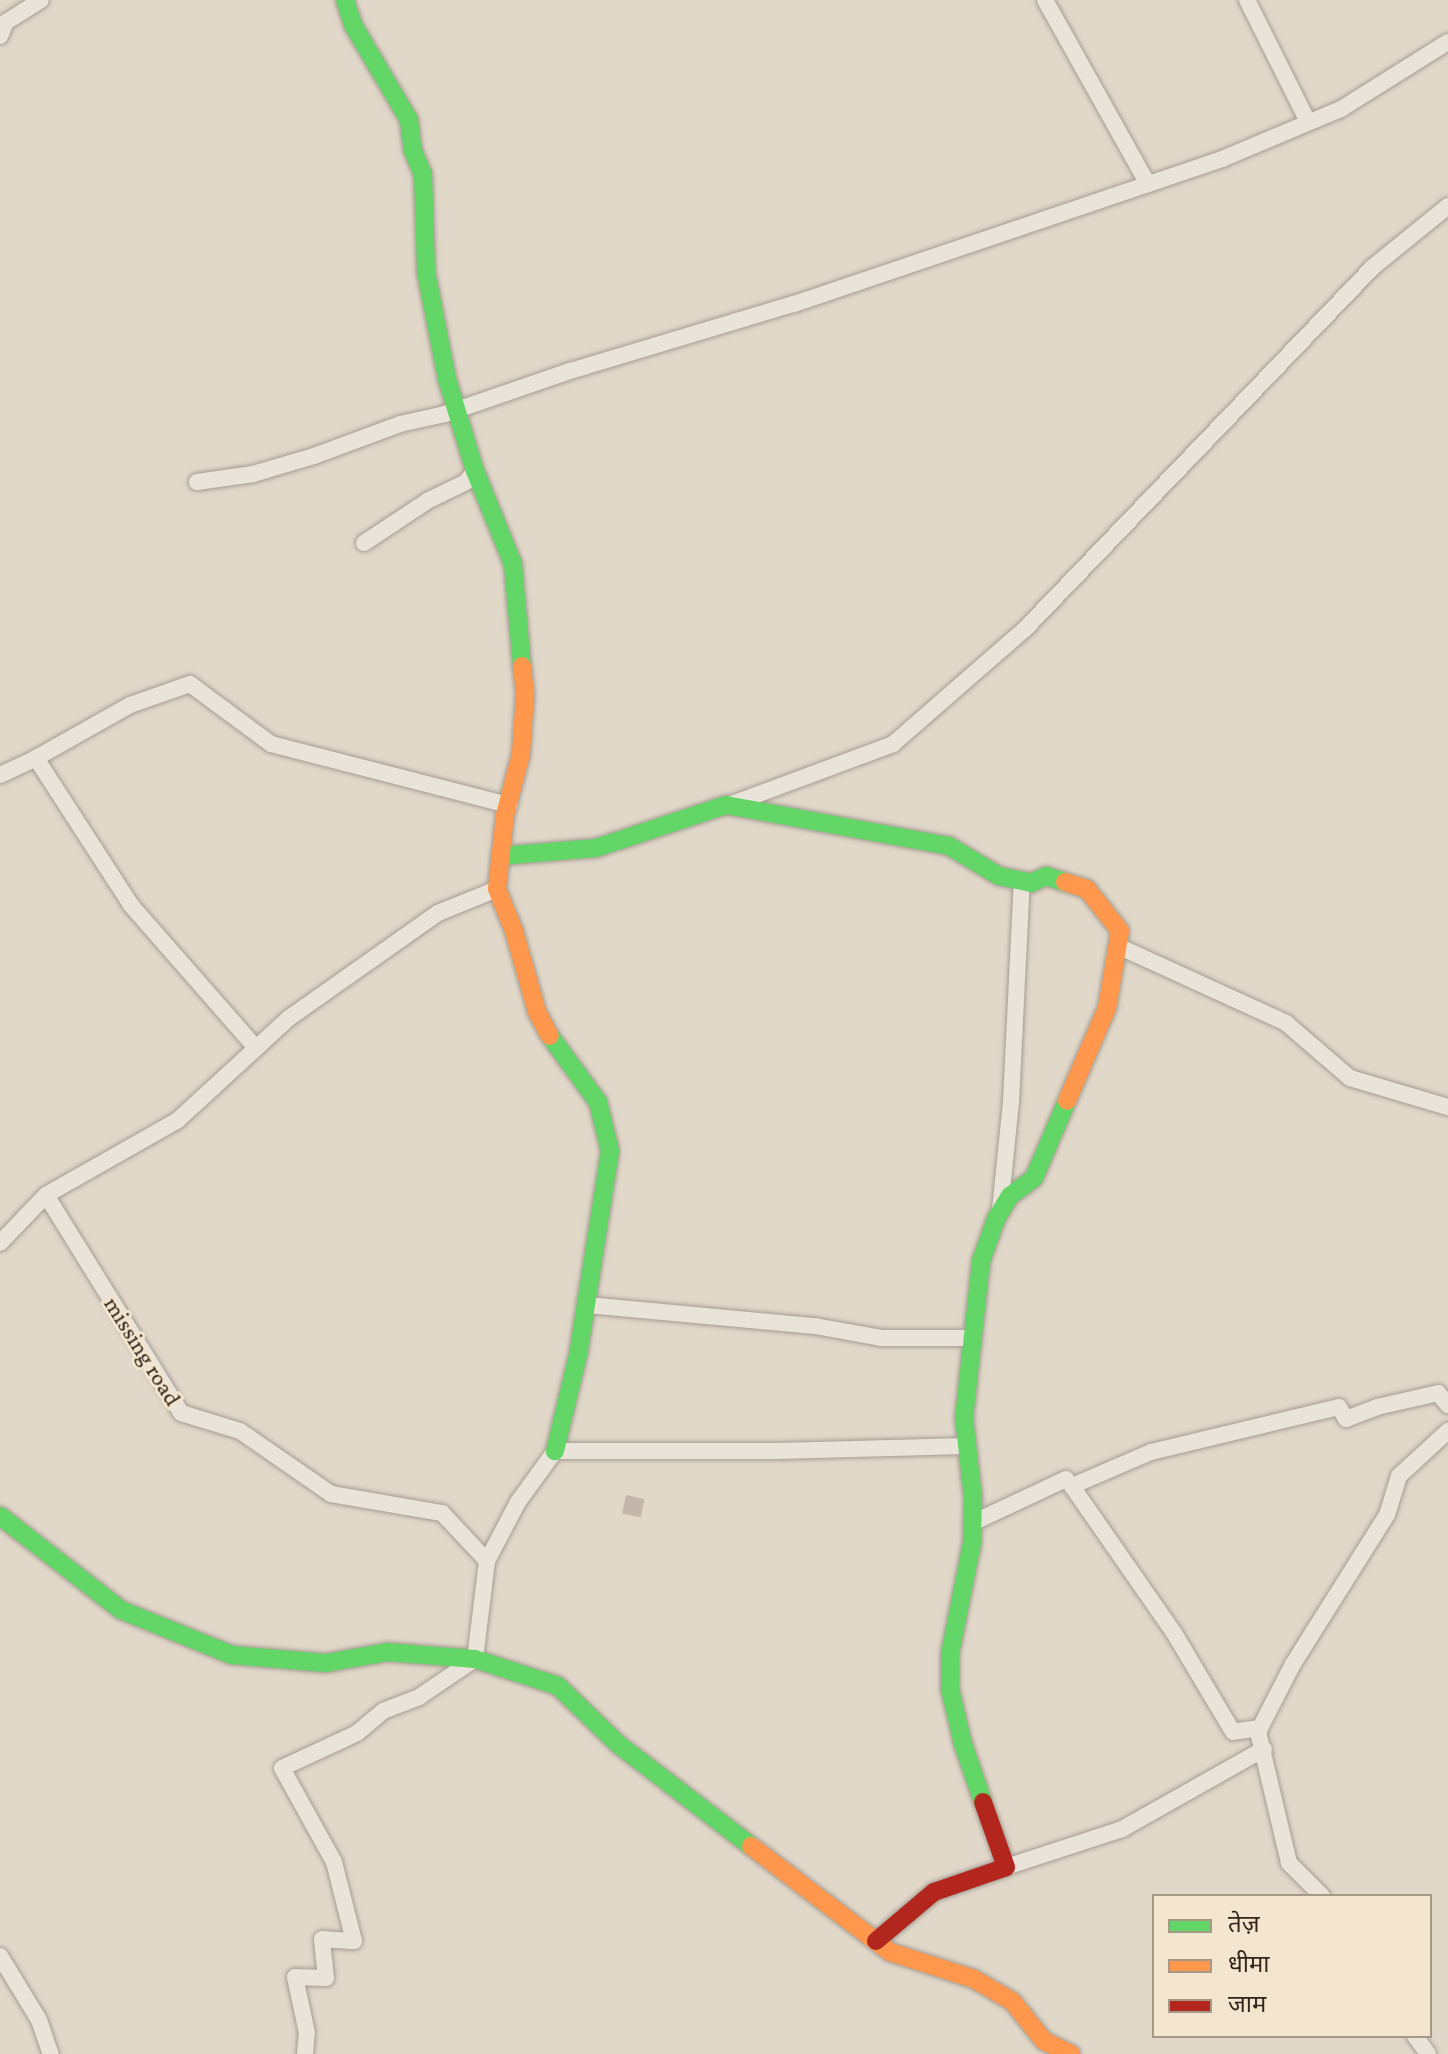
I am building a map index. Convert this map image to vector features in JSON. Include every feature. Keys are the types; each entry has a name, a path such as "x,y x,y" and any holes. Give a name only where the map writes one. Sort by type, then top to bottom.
{"street":[{"path":"0,36 6,22 41,0"},
{"path":"305,2054 307,2033 295,1977 326,1978 322,1939 354,1941 334,1862 282,1768 357,1733 383,1711 419,1697 475,1659 487,1561 518,1502 555,1451 587,1305 610,1151 598,1102 556,1048 537,1012 514,931 497,889 505,815 521,754 525,694 513,564 475,471 456,411 426,272 427,206 409,120 353,25 345,0"},
{"path":"1045,0 1148,184"},
{"path":"1247,0 1308,122"},
{"path":"197,482 253,474 314,456 400,424 456,411 570,371 794,304 1222,159 1341,109 1448,42"},
{"path":"500,856 596,848 893,744 1025,629 1373,267 1448,206"},
{"path":"364,543 429,500 466,482 475,471"},
{"path":"0,775 130,705 190,684 271,744 509,805"},
{"path":"36,758 131,905 256,1048"},
{"path":"726,805 949,846 999,876 1031,883 1046,876 1087,889 1120,931 1107,1008 1034,1178 1010,1196 1000,1212 981,1261 964,1418 972,1523 950,1654 950,1689 963,1744 1006,1867"},
{"path":"1000,1212 1011,1102 1022,881"},
{"path":"0,1243 46,1195 178,1120 289,1018 438,913 497,889"},
{"path":"1118,946 1286,1023 1350,1078 1448,1107"},
{"name":"missing road","path":"46,1195 181,1413 240,1431 331,1494 442,1513 487,1561"},
{"path":"587,1305 815,1326 881,1338 972,1338"},
{"path":"1260,1728 1233,1732 1174,1633 1072,1486 1151,1452 1339,1407 1346,1419 1377,1407 1438,1393 1448,1405"},
{"path":"1320,1894 1289,1863 1260,1728 1293,1664 1387,1515 1399,1476 1448,1431"},
{"path":"555,1451 777,1451 967,1446"},
{"path":"972,1523 1066,1479"},
{"path":"0,1516 121,1610 232,1655 326,1663 387,1652 475,1659 558,1686 618,1744 890,1952 974,1979 1013,2002 1044,2041 1071,2054"},
{"path":"876,1941 934,1892 1122,1829 1264,1749"},
{"path":"0,1956 39,2020 51,2054"}],"building":[{"path":"626,1495 645,1499 641,1518 622,1514"}],"traffic: fast":[{"path":"345,0 353,25 409,120 413,151 423,174 426,272 447,379 475,471 513,564 522,666"},
{"path":"500,856 596,848 726,805 949,846 999,876 1031,883 1046,876 1065,882"},
{"path":"550,1036 598,1102 610,1151 578,1355 555,1451"},
{"path":"983,1802 963,1744 950,1689 950,1654 972,1543 973,1498 964,1418 981,1261 996,1219 1010,1196 1034,1178 1067,1101"},
{"path":"0,1516 121,1610 232,1655 326,1663 387,1652 475,1659 558,1686 618,1744 751,1846"}],"traffic: slow":[{"path":"522,666 525,694 521,754 505,815 497,889 514,931 537,1012 550,1036"},
{"path":"1065,882 1087,889 1120,931 1107,1008 1067,1101"},
{"path":"751,1846 890,1952 974,1979 1013,2002 1044,2041 1071,2054"}],"traffic: jam":[{"path":"876,1941 934,1892 1006,1867 983,1802"}]}
